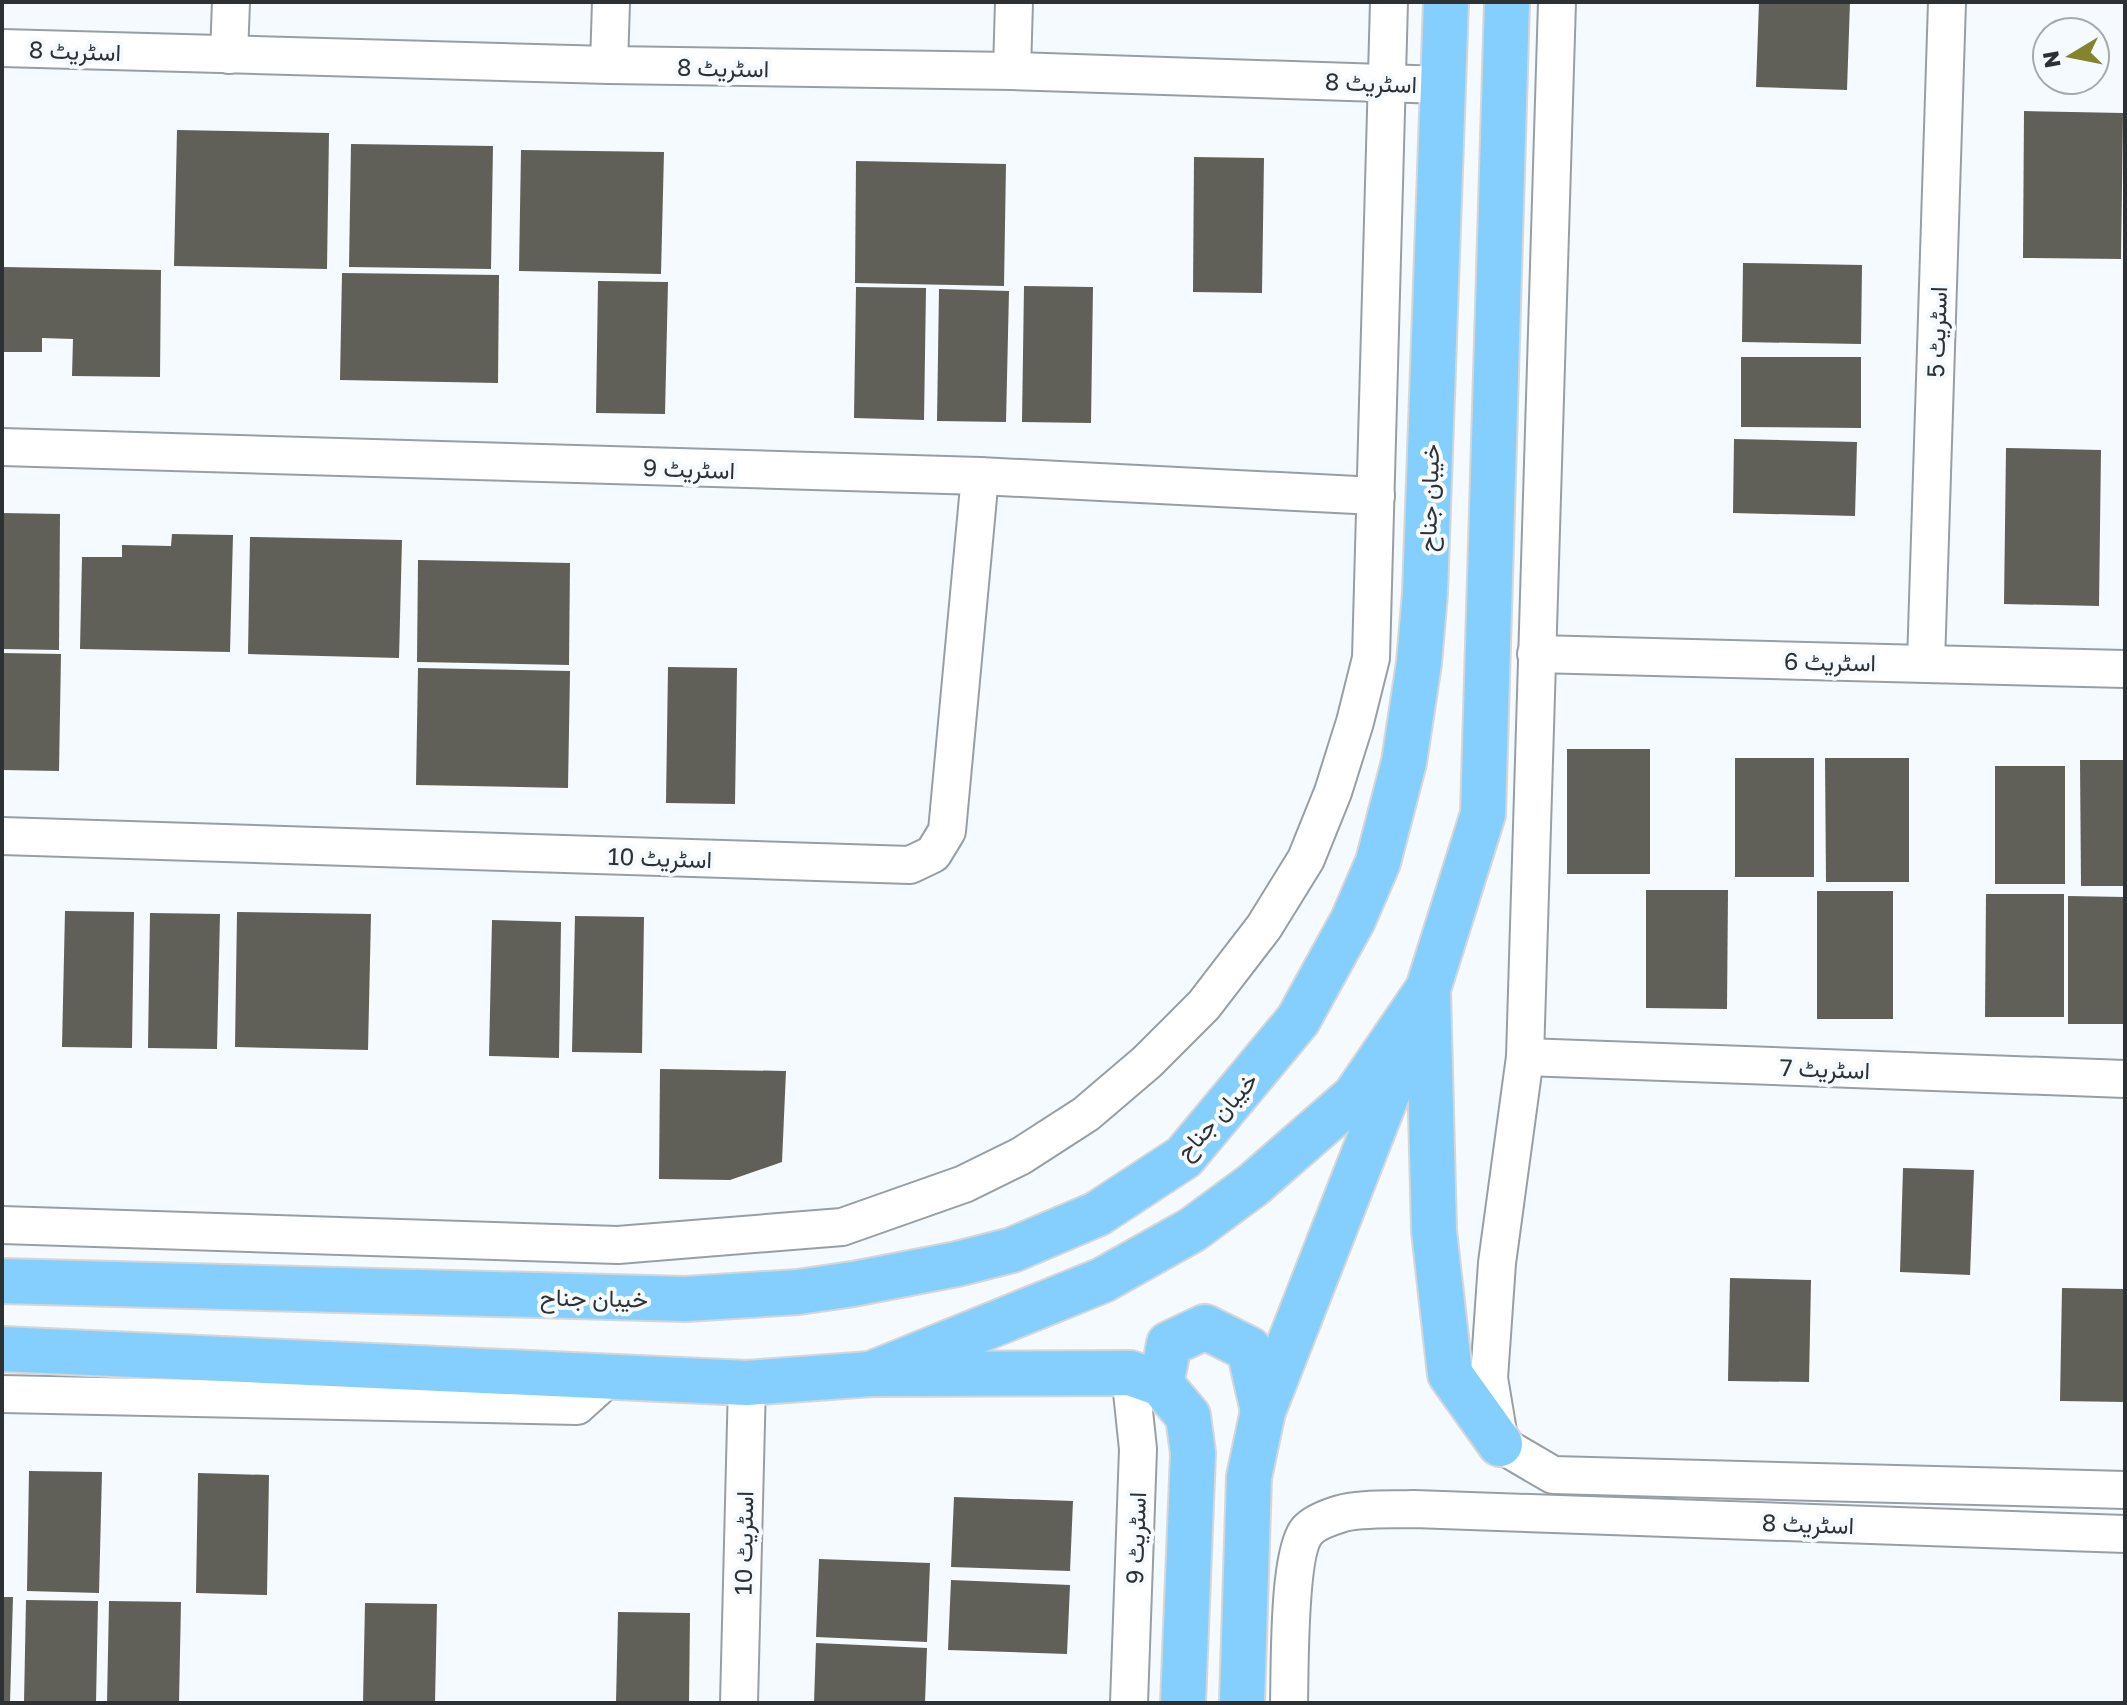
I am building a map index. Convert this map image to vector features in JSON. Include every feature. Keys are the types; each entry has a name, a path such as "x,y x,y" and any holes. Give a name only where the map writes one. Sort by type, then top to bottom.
{"main road":[{"name":"خیبان جناح","path":"2,1281 685,1299 798,1292 957,1264 1012,1250 1097,1214 1184,1157 1298,1020 1353,920 1378,862 1400,777 1419,663 1425,593 1446,2"},
{"path":"1242,1703 1249,1477 1263,1411 1428,989 1483,814 1507,2"},
{"path":"871,1374 1103,1280 1192,1230 1253,1185 1355,1096 1428,989"},
{"path":"1428,989 1434,1231 1450,1374 1500,1444"},
{"path":"1145,1379 1169,1344 1205,1327 1249,1349 1263,1411"},
{"path":"2,1349 747,1383 871,1374 1145,1379 1188,1416 1193,1453 1183,1703"}],"street":[{"path":"229,55 231,2"},
{"path":"609,65 611,2"},
{"path":"1012,71 1014,2"},
{"path":"2,1225 618,1245 842,1227 964,1184 1021,1156 1086,1114 1147,1062 1204,1005 1264,927 1306,859 1333,792 1371,658 1389,2"},
{"path":"1557,2 1525,1057 1497,1263 1489,1378 1500,1444 1553,1475 2125,1490"},
{"name":"اسٹریٹ 5","path":"1926,663 1947,2"},
{"name":"اسٹریٹ 8","path":"2,48 609,65 1012,71 1443,85"},
{"name":"اسٹریٹ 9","path":"2,447 980,476 1376,496"},
{"name":"اسٹریٹ 10","path":"2,836 910,865 933,854 947,831 980,476"},
{"name":"اسٹریٹ 6","path":"1536,654 2125,669"},
{"path":"1371,658 1419,663"},
{"name":"اسٹریٹ 7","path":"1525,1057 2125,1079"},
{"path":"615,1298 618,1245"},
{"path":"2,1394 577,1406 609,1377"},
{"name":"اسٹریٹ 9","path":"1129,1703 1138,1449 1145,1379"},
{"name":"اسٹریٹ 10","path":"739,1703 747,1383"},
{"name":"اسٹریٹ 8","path":"1289,1703 1293,1578 1299,1552 1306,1532 1343,1513 1414,1509 2125,1534"}],"building":[{"path":"1759,2 1850,2 1847,90 1756,87"},
{"path":"2024,111 2123,113 2121,259 2023,258"},
{"path":"177,130 329,133 327,269 174,266"},
{"path":"351,144 493,146 491,269 349,267"},
{"path":"521,150 664,152 661,274 519,271"},
{"path":"1194,157 1264,158 1262,293 1193,292"},
{"path":"856,161 1006,164 1004,286 855,283"},
{"path":"1743,263 1862,265 1861,344 1742,342"},
{"path":"4,267 161,270 160,377 72,376 73,339 42,338 42,352 3,352"},
{"path":"342,273 499,275 498,383 340,380"},
{"path":"598,281 668,282 665,414 596,413"},
{"path":"1024,286 1093,287 1091,423 1022,422"},
{"path":"856,287 926,288 924,420 854,418"},
{"path":"939,289 1009,291 1006,422 937,421"},
{"path":"1741,357 1861,357 1861,428 1741,427"},
{"path":"1734,439 1857,442 1855,516 1733,513"},
{"path":"2006,448 2101,450 2099,606 2004,604"},
{"path":"2,513 60,514 59,650 2,649"},
{"path":"172,534 233,535 230,652 80,649 82,557 122,557 122,545 171,546"},
{"path":"250,537 402,540 399,658 248,654"},
{"path":"418,560 570,563 569,665 417,662"},
{"path":"2,653 61,654 59,771 2,770"},
{"path":"668,667 737,668 735,804 666,803"},
{"path":"418,668 570,671 568,788 416,785"},
{"path":"1567,749 1650,749 1650,874 1567,874"},
{"path":"1735,758 1814,758 1814,877 1735,877"},
{"path":"1825,758 1909,758 1909,882 1826,882"},
{"path":"2080,760 2125,760 2125,886 2081,886"},
{"path":"1995,766 2065,766 2065,884 1995,884"},
{"path":"1646,890 1728,890 1727,1009 1646,1008"},
{"path":"1817,891 1893,891 1893,1019 1817,1019"},
{"path":"1986,894 2064,894 2064,1017 1985,1017"},
{"path":"2068,896 2125,897 2125,1024 2068,1024"},
{"path":"65,911 134,912 132,1048 62,1047"},
{"path":"237,912 371,914 368,1050 235,1047"},
{"path":"150,913 220,914 217,1049 148,1048"},
{"path":"575,916 644,917 642,1053 572,1052"},
{"path":"492,920 561,922 559,1058 489,1056"},
{"path":"660,1069 786,1071 782,1162 730,1180 659,1179"},
{"path":"1903,1168 1974,1170 1970,1275 1900,1272"},
{"path":"1730,1278 1811,1280 1809,1382 1728,1381"},
{"path":"2062,1288 2125,1289 2125,1402 2060,1401"},
{"path":"29,1471 102,1472 99,1593 27,1591"},
{"path":"198,1473 269,1475 267,1595 196,1593"},
{"path":"954,1497 1073,1501 1070,1571 951,1567"},
{"path":"819,1559 930,1563 927,1642 816,1637"},
{"path":"951,1580 1070,1585 1067,1654 948,1650"},
{"path":"2,1597 13,1597 10,1703 2,1703"},
{"path":"26,1600 98,1601 96,1703 24,1703"},
{"path":"109,1601 181,1602 179,1703 107,1703"},
{"path":"365,1603 437,1604 435,1703 363,1703"},
{"path":"618,1612 690,1613 689,1703 616,1703"},
{"path":"816,1643 927,1648 925,1703 814,1703"}]}
